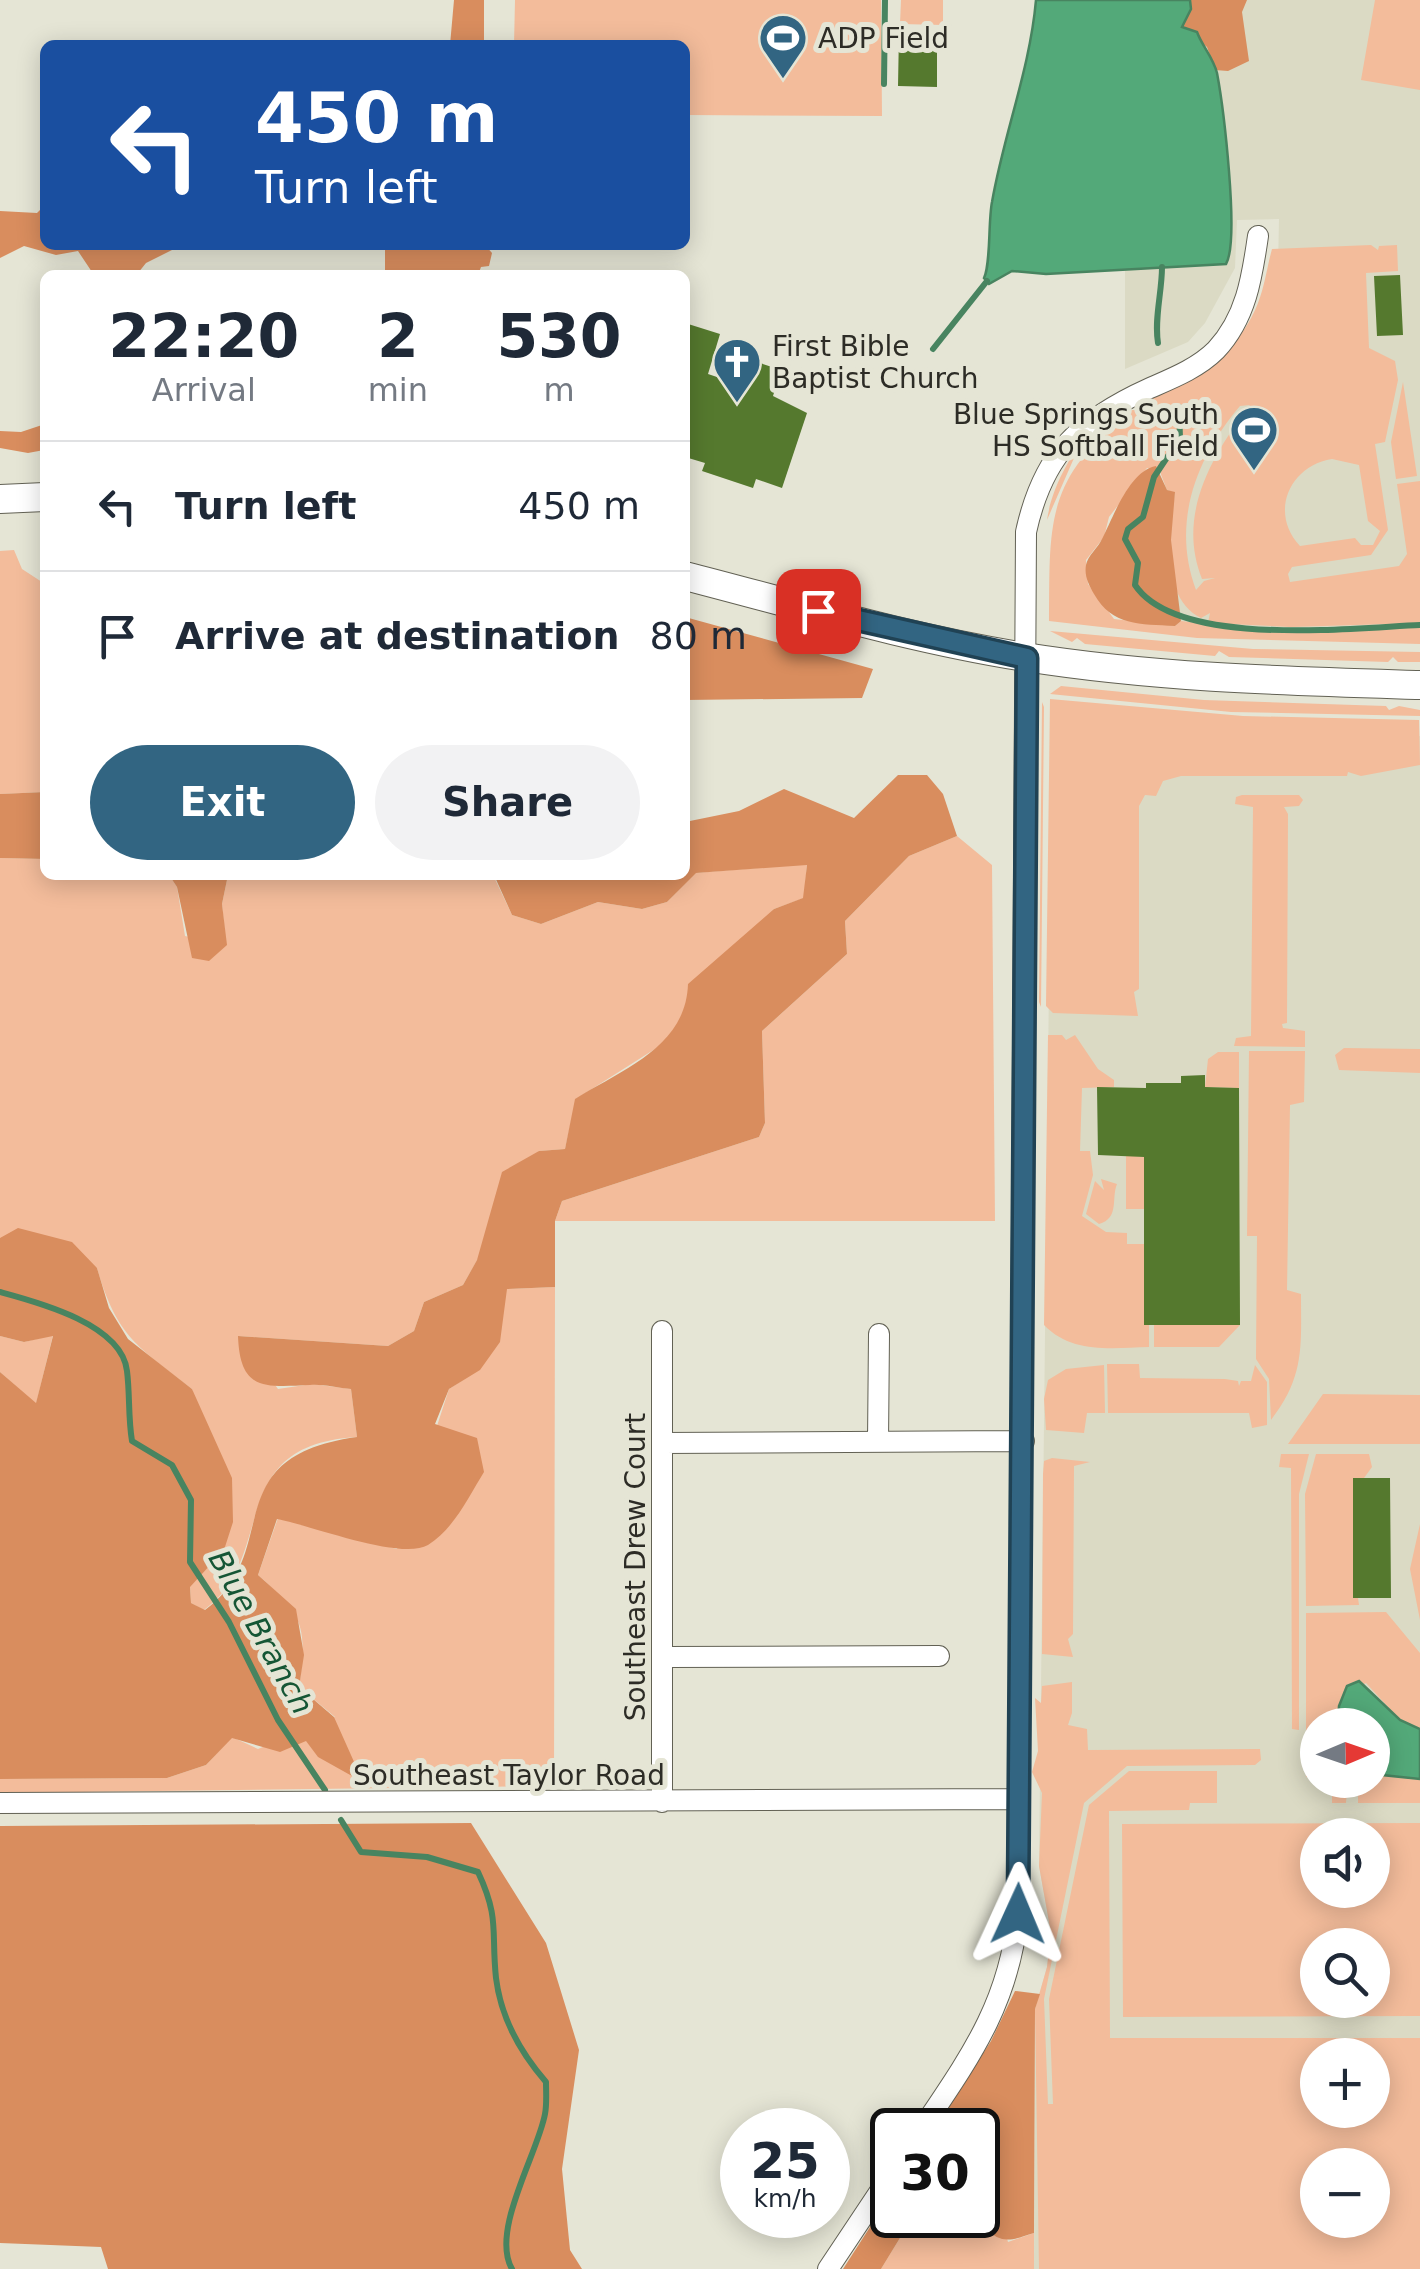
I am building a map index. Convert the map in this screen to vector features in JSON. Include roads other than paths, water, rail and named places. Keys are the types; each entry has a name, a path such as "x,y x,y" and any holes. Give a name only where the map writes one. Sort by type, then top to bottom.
{"main road":[{"path":"0,499 40,497"},
{"path":"690,577 918,637 1027,658 1182,678 1420,685"}],"street":[{"path":"936,2108 967,2061 1009,1978 1018,1914 1024,1441 1026,532 1035,491 1059,451 1080,428 1114,404 1186,372 1215,350 1246,301 1258,236"},
{"name":"Southeast Drew Court","path":"662,1331 662,1802"},
{"path":"878,1442 880,1334"},
{"path":"662,1444 1024,1441"},
{"path":"665,1657 939,1656"},
{"name":"Southeast Taylor Road","path":"0,1803 1019,1799"},
{"path":"828,2269 870,2206"}],"waterway":[{"path":"884,84 885,0"},
{"path":"1158,343 1162,267"},
{"path":"933,349 987,281"},
{"path":"1179,407 1180,438 1154,477 1143,517 1128,529 1125,539 1138,563 1135,585 1156,605 1187,618 1267,630 1420,625"},
{"name":"Blue Branch","path":"0,1292 75,1318 110,1340 122,1355 127,1371 132,1441 172,1465 191,1500 190,1562 229,1622 278,1720 325,1790"},
{"name":"Blue Branch","path":"341,1820 361,1852 427,1857 478,1872 485,1888 492,1914 502,2007 520,2047 546,2082 541,2130 507,2234 512,2269"}],"place":[{"name":"ADP Field","path":"783,80"},
{"name":"First Bible Baptist Church","path":"737,404"},
{"name":"Blue Springs South HS Softball Field","path":"1254,472"}]}
